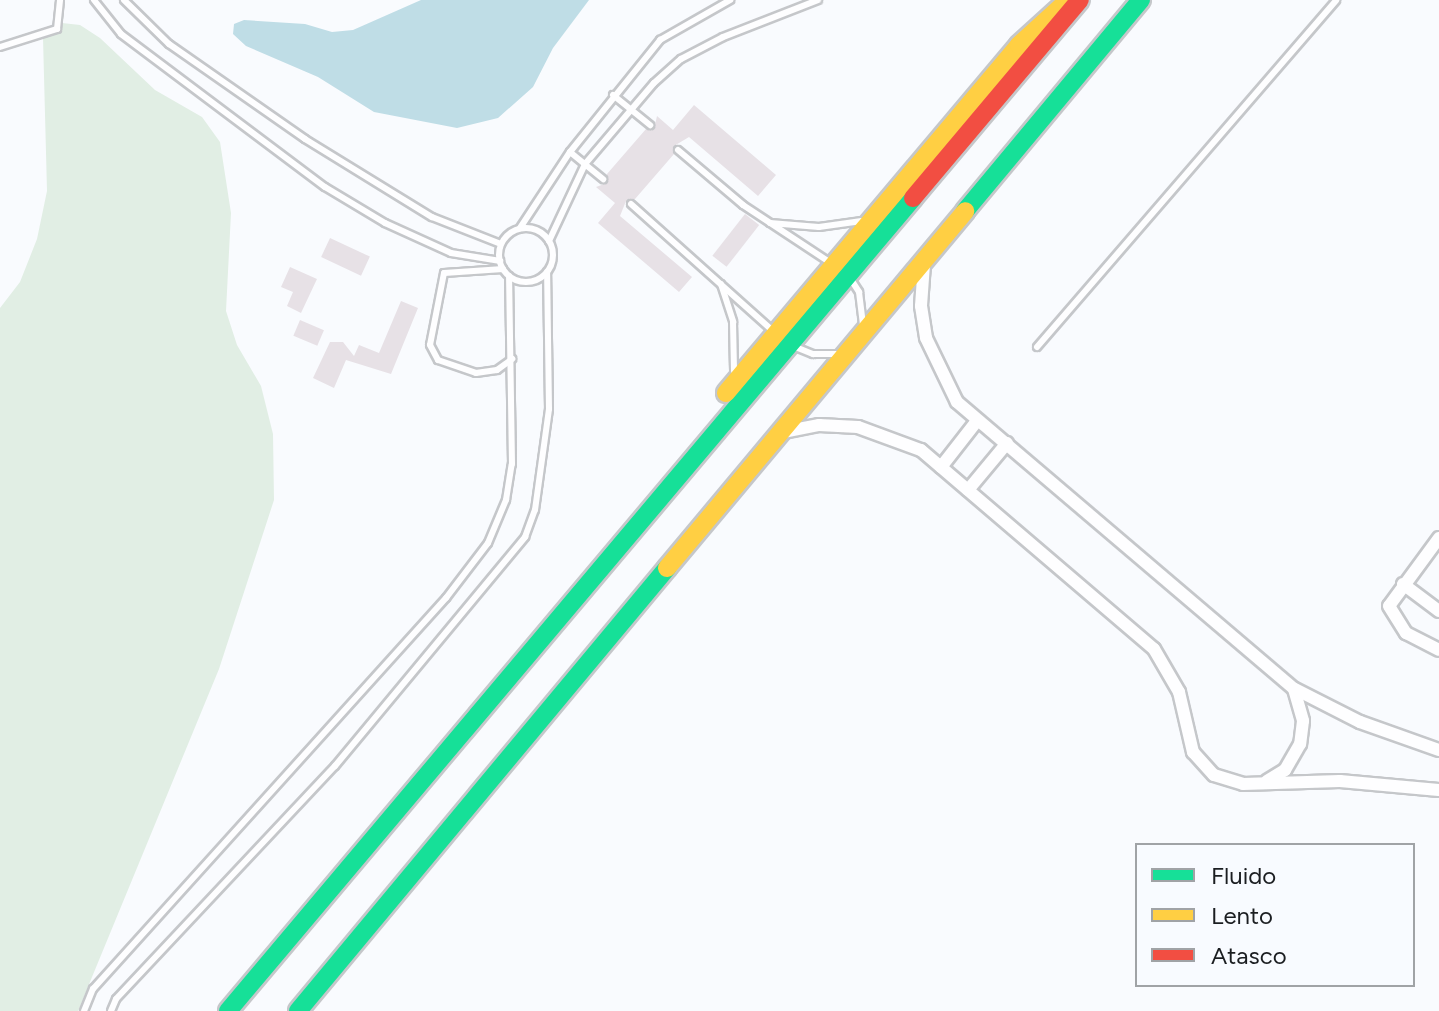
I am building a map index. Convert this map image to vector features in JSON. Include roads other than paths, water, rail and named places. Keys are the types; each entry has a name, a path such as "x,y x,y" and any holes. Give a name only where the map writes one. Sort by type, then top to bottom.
{"highway":[{"path":"842,270 873,218 1019,45 1070,0"},
{"path":"228,1011 470,725 730,410 783,339 1080,0"},
{"path":"298,1011 1141,0"},
{"path":"470,725 478,699 497,670 731,388 783,339"}],"street":[{"path":"925,258 921,306 931,355 947,388 977,421 1007,443 1294,689 1360,722 1439,750"},
{"path":"941,467 977,421"},
{"path":"780,432 819,425 866,428 906,442 941,467 1154,649 1176,684 1189,742 1206,769 1224,779 1261,783 1340,781 1439,790"},
{"path":"968,490 1007,443"},
{"path":"1439,538 1389,606 1394,621 1406,633 1439,650"},
{"path":"1403,584 1439,611"},
{"path":"1261,783 1285,770 1300,744 1303,721 1294,689"}],"lane":[{"path":"0,47 57,29 60,0"},
{"path":"94,0 121,34 325,187 385,223 451,253 502,265"},
{"path":"124,0 169,44 305,139 432,217 501,244"},
{"path":"501,244 520,228 570,152 660,40 730,0"},
{"path":"549,241 585,164 681,59 818,0"},
{"path":"1037,347 1336,0"},
{"path":"613,95 650,125"},
{"path":"678,150 767,222 842,270 859,292 864,332"},
{"path":"570,152 603,179"},
{"path":"631,204 783,339 828,356 848,352"},
{"path":"767,222 819,227 873,218"},
{"path":"111,1011 116,999 335,766 525,537 535,510 549,409 547,272 553,256 549,241 536,230 520,228"},
{"path":"84,1011 93,989 446,598 488,543 506,500 512,464 509,276 502,265 501,244"},
{"path":"502,265 444,273 430,345 438,360 466,372 497,370 512,359"},
{"path":"509,276 533,281 547,272"},
{"path":"720,281 735,336 731,388"}],"water":[{"path":"421,0 589,0 553,48 533,87 498,118 457,128 374,112 318,77 246,46 233,34 234,24 244,20 305,24 332,32 353,30"}]}
